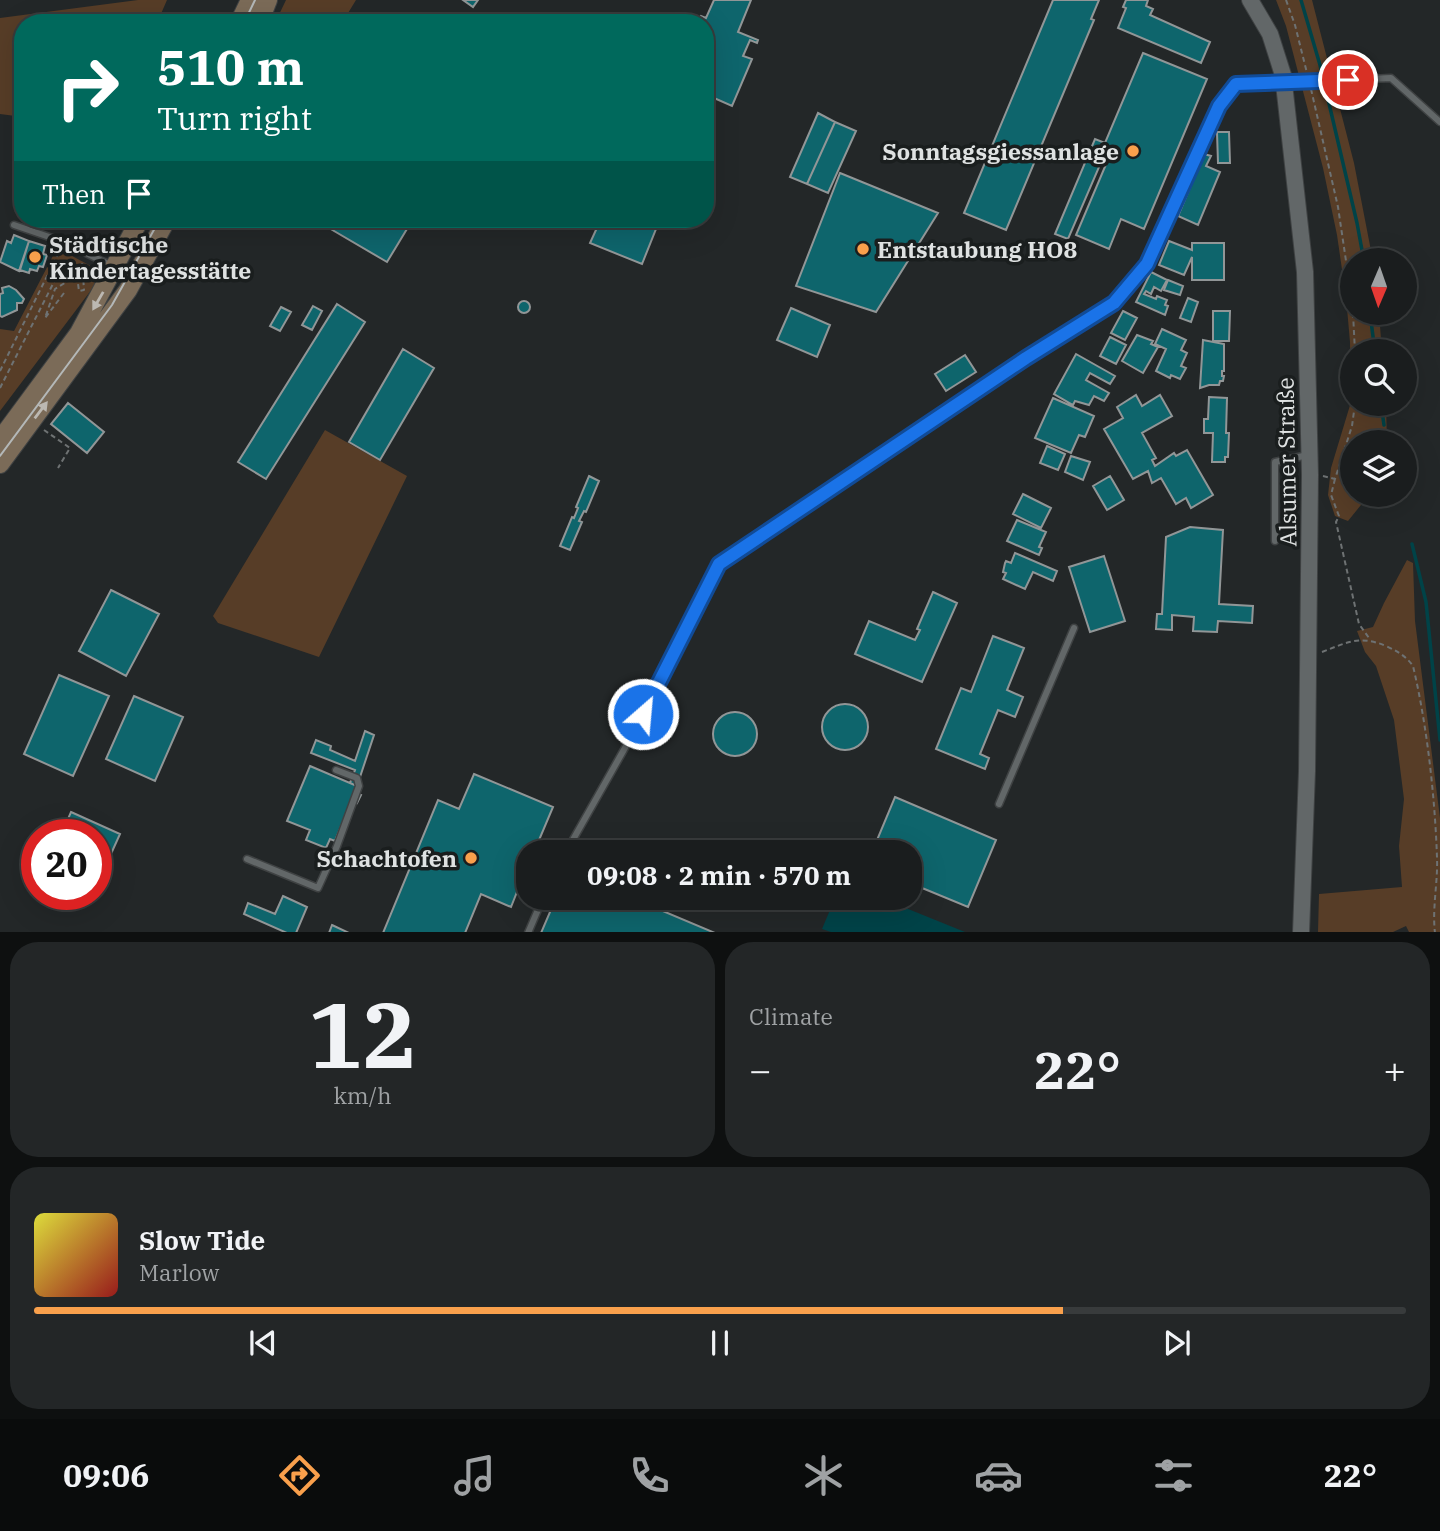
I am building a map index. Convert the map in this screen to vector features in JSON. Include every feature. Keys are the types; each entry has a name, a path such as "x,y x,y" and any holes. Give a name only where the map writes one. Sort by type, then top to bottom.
{"main road":[{"path":"0,440 79,333 136,228"},
{"path":"0,464 128,290 162,228"}],"street":[{"name":"Alsumer Straße","path":"1250,0 1270,34 1284,85 1305,272 1310,475 1307,771 1301,932"}],"lane":[{"path":"573,840 630,739 719,564 1026,358 1114,303 1147,264 1219,106 1236,84 1391,78 1440,122"},
{"path":"23,228 64,242 116,267"},
{"path":"1275,541 1275,462 1310,455"},
{"path":"999,804 1073,628"},
{"path":"247,859 318,888 359,786 357,778 336,769"},
{"path":"528,932 538,910"}],"path":[{"path":"1286,0 1298,38 1338,207 1344,248"},
{"path":"0,371 64,242"},
{"path":"77,276 79,290 84,290 83,271"},
{"path":"64,293 45,318 55,289 77,276"},
{"path":"0,388 56,278 77,276"},
{"path":"1353,416 1331,495 1339,516 1336,522 1359,624 1370,639 1407,658 1413,666 1436,821 1438,875 1435,932"},
{"path":"32,422 70,448 58,468"},
{"path":"1310,475 1335,479"},
{"path":"1308,657 1346,643 1370,639"}],"shaded area":[{"path":"138,0 167,0 161,14 31,14"},
{"path":"286,0 356,0 347,14 279,14"},
{"path":"1276,0 1312,0 1354,163 1370,248 1340,248 1340,256 1323,168 1286,26"},
{"path":"14,16 14,116 0,114 0,18"},
{"path":"57,248 104,273 0,411 0,329 14,331"},
{"path":"1349,326 1380,326 1381,339 1350,339"},
{"path":"1347,416 1386,416 1387,430 1343,430"},
{"path":"325,430 407,476 319,657 218,623 213,616"},
{"path":"1340,438 1340,507 1359,507 1348,521 1335,516 1328,495 1331,468"},
{"path":"1407,560 1413,563 1415,621 1440,818 1440,932 1409,932 1406,926 1393,932 1318,932 1319,894 1402,887 1399,846 1404,799 1394,720 1376,666 1365,652 1357,631 1373,627"}],"water":[{"path":"830,910 911,910 965,932 831,932 822,929"}],"building":[{"path":"463,0 478,0 473,7"},
{"path":"714,0 751,0 738,32 758,40 757,43 750,40 743,56 752,59 732,106 714,98 714,14 708,14"},
{"path":"1053,0 1099,0 1091,19 1094,20 1006,230 964,213"},
{"path":"1126,0 1148,0 1146,6 1153,9 1150,15 1210,42 1201,63 1118,28 1126,8 1123,7"},
{"name":"Sonntagsgiessanlage","path":"1143,53 1207,79 1144,229 1121,219 1109,249 1076,235 1107,162 1102,160 1068,239 1055,234 1095,139 1105,143"},
{"path":"818,113 835,122 807,184 790,177"},
{"path":"835,122 856,131 828,193 807,184"},
{"path":"1217,132 1229,132 1230,163 1218,163"},
{"path":"1204,154 1211,156 1206,166 1220,172 1198,225 1178,216"},
{"name":"Entstaubung HO8","path":"840,173 938,213 876,312 796,286"},
{"path":"329,228 408,228 387,262"},
{"path":"597,228 656,228 642,264 590,243"},
{"path":"14,235 29,241 19,271 0,262 7,241 11,243"},
{"path":"29,241 45,246 43,254 47,255 43,267 39,266 37,271 30,269 29,273 20,270"},
{"path":"1169,241 1192,250 1192,243 1224,243 1224,280 1192,280 1192,257 1184,275 1159,265"},
{"path":"1151,272 1167,280 1161,291 1154,287 1151,294 1146,291 1144,294 1167,300 1165,315 1136,302"},
{"path":"1168,280 1183,286 1180,295 1164,290"},
{"path":"9,286 24,299 22,303 17,303 17,310 2,317 0,294 3,293 2,288"},
{"path":"1188,298 1198,302 1191,322 1180,318"},
{"path":"524,301 530,307 524,313 518,307"},
{"path":"337,304 365,322 266,479 238,462"},
{"path":"313,306 322,311 312,330 302,325"},
{"path":"281,307 291,312 280,331 270,326"},
{"path":"791,308 830,325 817,357 777,340"},
{"path":"1123,311 1137,318 1125,340 1111,333"},
{"path":"1213,311 1230,311 1229,341 1213,341"},
{"path":"1162,329 1186,340 1181,350 1187,353 1181,366 1186,368 1180,379 1171,375 1170,378 1156,371 1166,349 1155,344"},
{"path":"1137,335 1153,341 1151,344 1158,347 1143,373 1122,361"},
{"path":"1110,337 1126,345 1116,364 1100,356"},
{"path":"1203,340 1224,344 1224,376 1219,385 1200,388"},
{"path":"403,349 434,368 380,460 349,442"},
{"path":"1076,354 1115,376 1110,384 1090,373 1086,380 1109,393 1104,401 1094,396 1089,405 1075,401 1073,405 1054,394"},
{"path":"965,355 976,372 946,391 935,374"},
{"path":"1136,395 1142,406 1160,395 1172,416 1142,433 1156,458 1152,460 1155,466 1174,453 1176,456 1187,450 1213,495 1191,508 1186,498 1176,504 1161,478 1152,483 1148,471 1133,479 1104,429 1123,418 1117,407"},
{"path":"1209,397 1227,398 1226,433 1229,433 1228,457 1225,457 1225,462 1212,462 1213,433 1204,433"},
{"path":"1053,398 1094,416 1085,437 1079,435 1071,453 1035,438"},
{"path":"68,403 104,432 87,453 51,424"},
{"path":"1047,446 1065,454 1058,470 1040,463"},
{"path":"1071,456 1090,462 1083,480 1065,472"},
{"path":"589,476 599,481 586,512 584,511 579,521 582,522 570,550 560,546 572,517 574,518"},
{"path":"1110,476 1124,500 1107,510 1093,486"},
{"path":"1023,494 1051,508 1041,528 1013,514"},
{"path":"1017,520 1046,532 1039,547 1042,548 1039,555 1007,541"},
{"path":"1190,527 1223,530 1219,604 1253,606 1252,623 1218,621 1217,632 1193,631 1194,617 1172,615 1172,630 1156,629 1157,614 1162,614 1166,537"},
{"path":"1015,553 1057,571 1053,581 1033,572 1025,589 1003,579 1006,573 1003,572 1005,563 1011,563"},
{"path":"1104,556 1125,621 1090,632 1069,567"},
{"path":"111,590 159,614 126,676 79,651"},
{"path":"933,592 957,603 922,682 855,654 869,621 915,640"},
{"path":"993,636 1024,648 1007,690 1023,697 1015,717 998,710 980,754 989,758 985,769 936,749 961,688 971,692"},
{"path":"59,675 109,696 73,776 24,754"},
{"path":"134,696 183,717 155,781 106,759"},
{"path":"845,704 861,711 868,727 861,743 845,750 829,743 822,727 829,711"},
{"path":"735,712 751,718 757,734 751,750 735,756 719,750 713,734 719,718"},
{"path":"365,731 374,735 357,786 350,783 355,770 311,753 316,740 331,746 330,750 355,761"},
{"path":"310,766 357,786 354,792 361,795 357,803 352,800 335,841 330,839 326,848 306,840 310,830 287,821"},
{"name":"Schachtofen","path":"474,774 553,807 539,840 516,840 516,894 511,907 481,894 465,932 383,932 438,800 459,809"},
{"path":"895,797 996,840 968,907 922,888 922,840 877,840"},
{"path":"71,812 87,819 68,819"},
{"path":"112,830 120,834 112,852"},
{"path":"283,896 307,907 296,932 285,932 244,914 248,903 275,914"},
{"path":"551,910 660,910 713,932 541,932"},
{"name":"Schachtofen","path":"332,925 347,932 329,932"}],"waterway":[{"path":"1301,0 1320,65 1362,248"},
{"path":"1372,326 1373,339"},
{"path":"1383,416 1384,425"},
{"path":"1412,544 1426,602 1440,740"}],"tram line":[{"path":"248,14 255,0"},
{"path":"0,456 112,305 155,228"}],"place":[{"name":"Sonntagsgiessanlage","path":"1133,151"},
{"name":"Entstaubung HO8","path":"863,249"},
{"name":"Städtische Kindertagesstätte","path":"35,257"},
{"name":"Schachtofen","path":"471,858"}],"route":[{"path":"643,714 719,564 1026,358 1114,303 1147,264 1219,106 1236,84 1348,80"}]}
